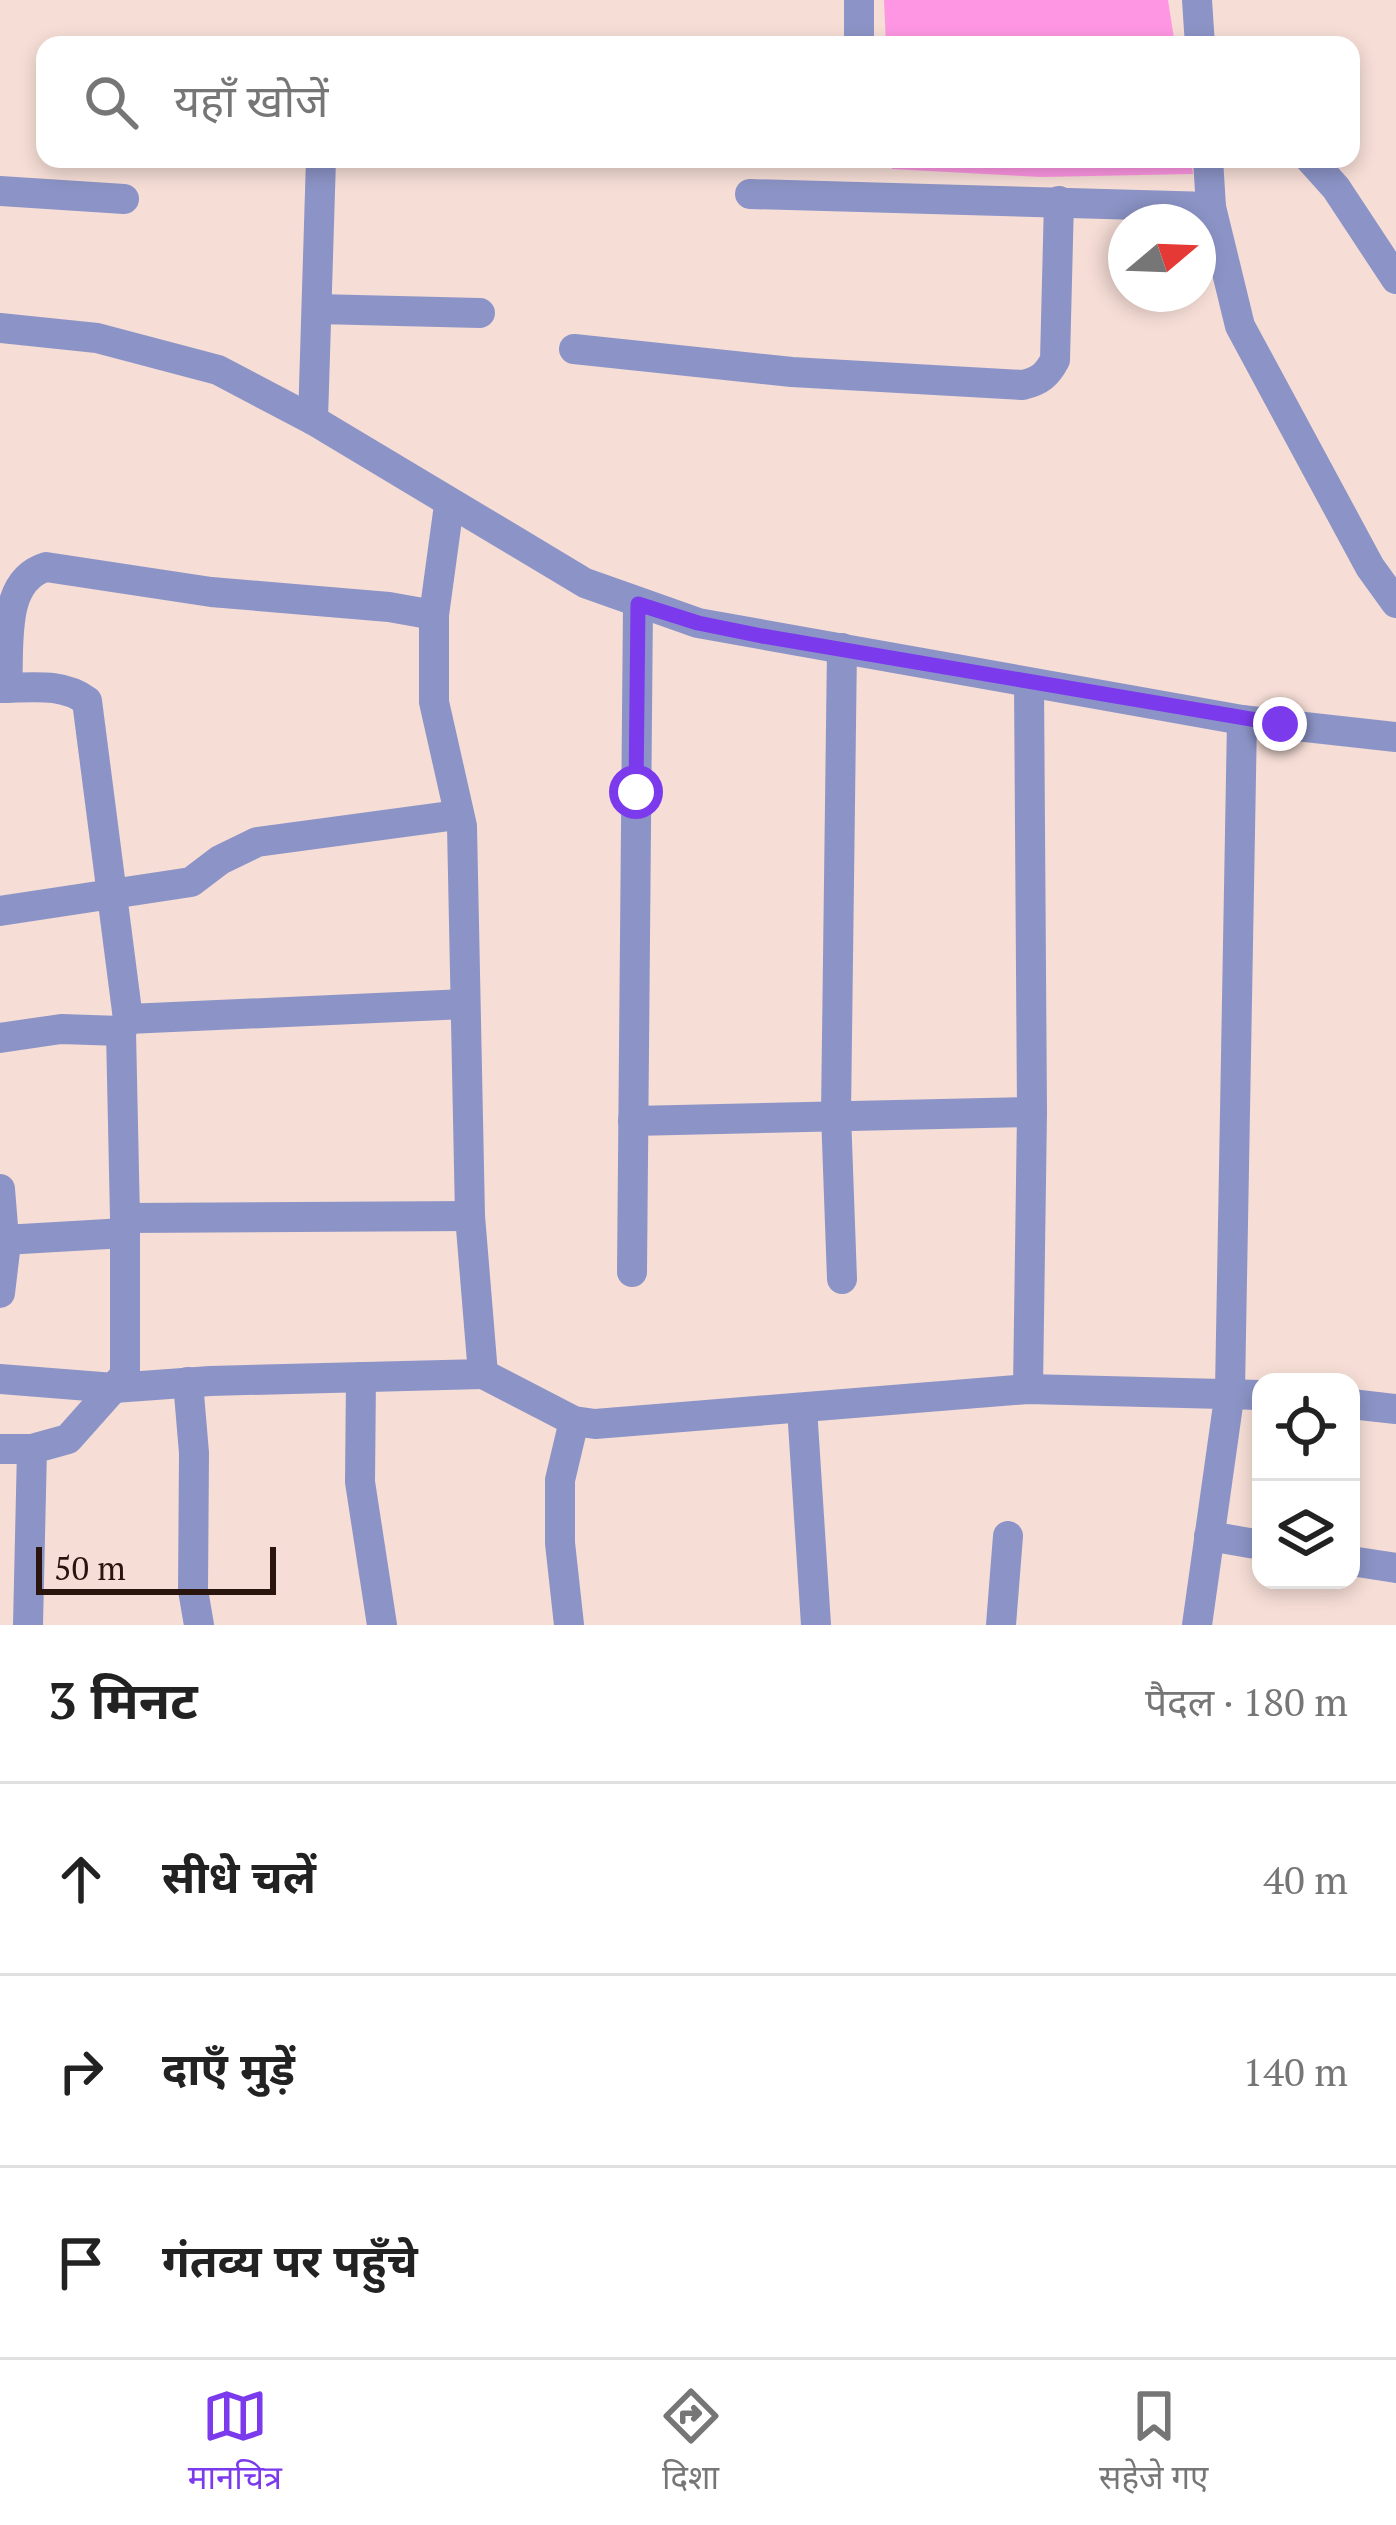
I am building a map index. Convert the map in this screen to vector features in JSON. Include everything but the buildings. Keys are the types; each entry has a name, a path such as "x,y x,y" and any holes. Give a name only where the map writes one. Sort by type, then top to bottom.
{"street":[{"path":"859,0 859,36"},
{"path":"1197,0 1201,36"},
{"path":"313,420 321,168"},
{"path":"1209,168 1211,204"},
{"path":"1318,168 1396,279"},
{"path":"0,190 124,199"},
{"path":"750,194 1135,204"},
{"path":"574,350 792,373 1023,386 1037,382 1055,360 1059,201"},
{"path":"1216,228 1240,326 1370,567 1396,603"},
{"path":"317,309 480,313"},
{"path":"0,328 97,338 218,370 313,420 585,583 698,623 1242,720 1396,737"},
{"path":"449,505 434,615 434,702 462,826 470,1216 483,1374"},
{"path":"0,1449 32,1449 68,1439 125,1375 125,1025 87,701 73,690 3,688 14,593 31,572 46,567 211,592 434,615"},
{"path":"632,1273 638,604"},
{"path":"842,648 836,1114 842,1279"},
{"path":"1028,1389 1029,684"},
{"path":"1197,1625 1229,1391 1242,720"},
{"path":"0,911 191,882 220,860 257,842 457,815"},
{"path":"0,1038 62,1029 465,1004"},
{"path":"633,1121 1031,1112"},
{"path":"0,1189 4,1240 0,1293"},
{"path":"4,1240 125,1225 470,1216"},
{"path":"0,1378 114,1388 483,1374 574,1421 595,1424 1028,1389 1252,1394"},
{"path":"361,1377 360,1482 382,1625"},
{"path":"188,1382 194,1453 193,1590 199,1625"},
{"path":"1360,1405 1396,1409"},
{"path":"802,1408 816,1625"},
{"path":"569,1625 560,1543 560,1480 574,1421"},
{"path":"28,1625 32,1449"},
{"path":"1209,1535 1252,1543"},
{"path":"1000,1625 1008,1536"},
{"path":"1360,1562 1396,1568"}],"shaded area":[{"path":"884,0 1168,0 1174,36 886,36"},
{"path":"1192,168 1193,174 1041,177 892,169"}],"route":[{"path":"636,792 638,604 762,636 1280,724"}]}
